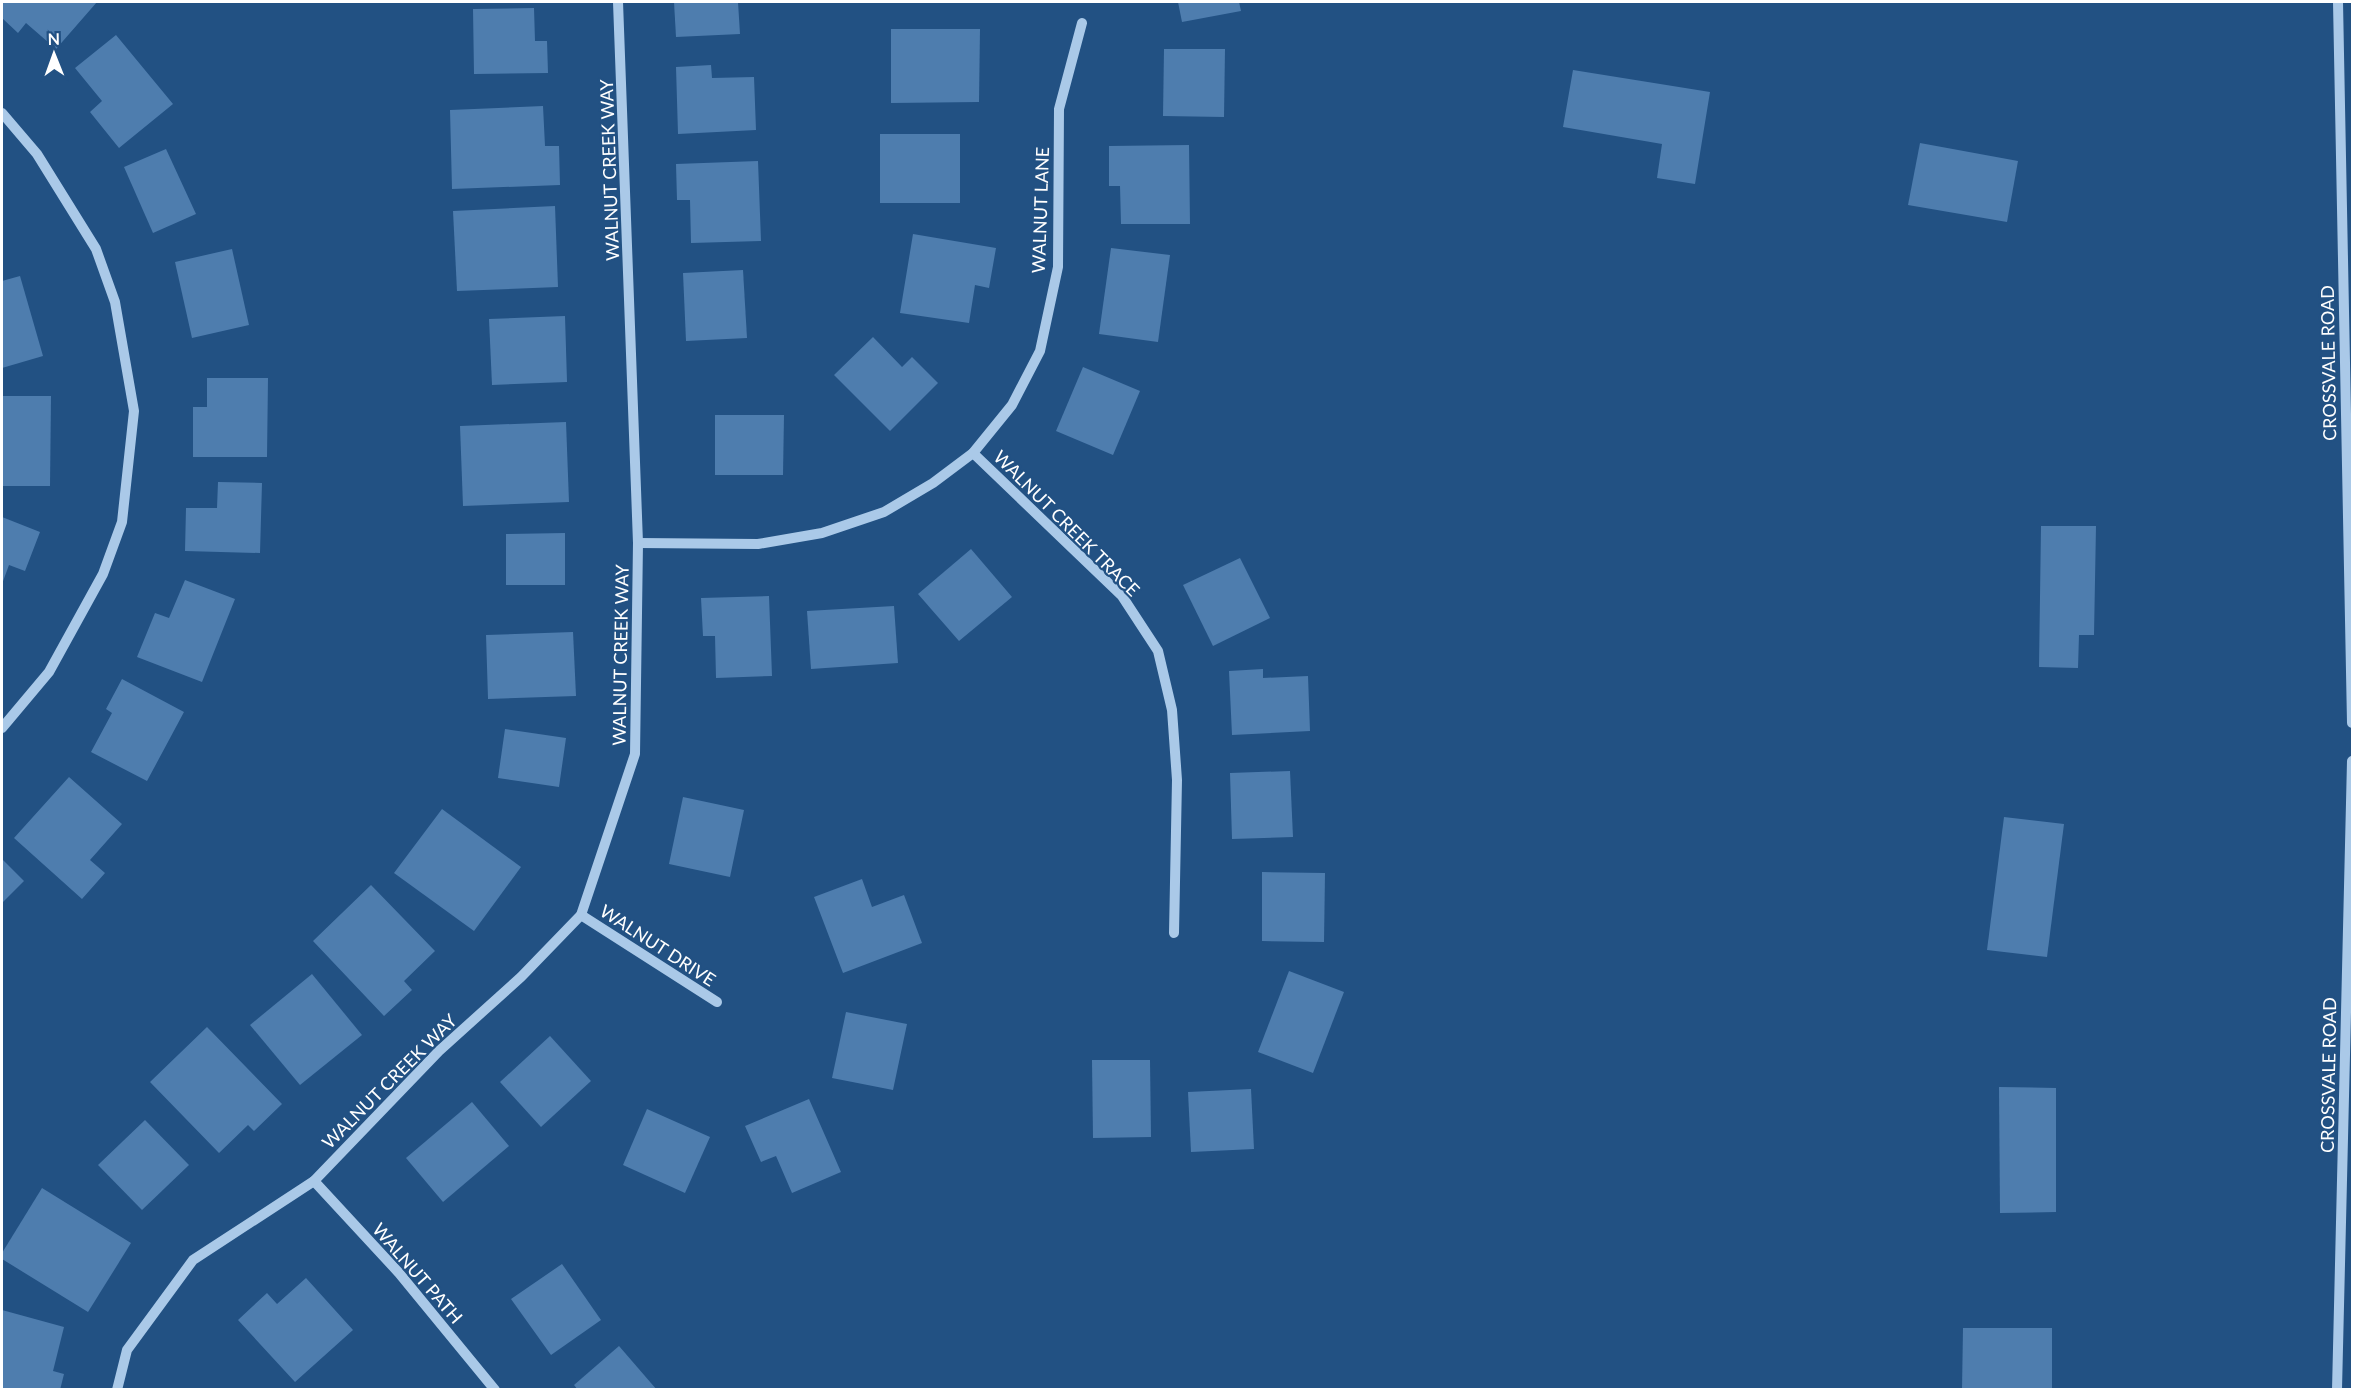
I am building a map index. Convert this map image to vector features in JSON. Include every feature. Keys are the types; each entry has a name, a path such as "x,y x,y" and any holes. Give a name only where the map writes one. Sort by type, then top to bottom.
{"street":[{"name":"WALNUT CREEK WAY","path":"117,1389 127,1350 193,1260 314,1181 439,1051 521,977 581,915 635,754 638,543 618,2"},
{"name":"CROSSVALE ROAD","path":"2338,2 2352,723"},
{"name":"WALNUT LANE","path":"638,543 758,544 822,533 884,512 933,483 973,453 1011,405 1040,351 1058,267 1059,109 1082,24"},
{"path":"2,113 37,154 96,249 115,302 134,411 122,522 103,574 49,672 2,728"},
{"name":"WALNUT CREEK TRACE","path":"973,453 1122,596 1158,651 1172,710 1177,780 1174,933"},
{"name":"CROSSVALE ROAD","path":"2337,1389 2352,761"},
{"name":"WALNUT DRIVE","path":"581,915 717,1002"},
{"name":"WALNUT PATH","path":"314,1181 399,1273 495,1389"}],"building":[{"path":"2,2 97,2 56,49 26,23 18,33 2,18"},
{"path":"674,2 738,2 740,34 676,37"},
{"path":"1178,2 1239,2 1241,11 1182,22"},
{"path":"534,8 535,41 547,41 548,73 474,74 473,9"},
{"path":"891,29 980,29 979,102 891,103"},
{"path":"116,35 173,104 119,148 90,112 102,101 75,68"},
{"path":"1164,49 1225,49 1224,117 1163,116"},
{"path":"711,65 712,78 754,77 756,130 678,134 676,67"},
{"path":"1573,70 1710,92 1695,184 1657,178 1662,144 1563,127"},
{"path":"543,106 545,146 559,146 560,185 452,189 450,110"},
{"path":"880,134 960,134 960,203 880,203"},
{"path":"1920,143 2018,161 2007,222 1908,205"},
{"path":"1189,145 1190,224 1121,224 1120,186 1109,186 1109,146"},
{"path":"166,149 196,214 153,233 124,167"},
{"path":"758,161 761,241 691,243 690,200 677,200 676,164"},
{"path":"555,206 558,287 457,291 453,211"},
{"path":"913,234 996,248 989,288 975,285 969,323 900,313"},
{"path":"1111,248 1170,255 1158,342 1099,334"},
{"path":"232,249 249,325 192,338 175,262"},
{"path":"743,270 747,338 686,341 683,273"},
{"path":"20,276 43,356 2,368 2,281"},
{"path":"565,316 567,382 492,385 489,319"},
{"path":"873,337 902,367 912,357 938,383 890,431 834,375"},
{"path":"1083,367 1140,391 1113,455 1056,431"},
{"path":"207,378 268,378 267,457 193,457 193,407 207,407"},
{"path":"2,396 51,396 50,486 2,486"},
{"path":"715,415 784,415 783,475 715,475"},
{"path":"566,422 569,502 463,506 460,426"},
{"path":"218,482 262,483 260,553 185,551 186,508 217,508"},
{"path":"2,517 40,532 25,571 9,565 2,584"},
{"path":"2041,526 2096,526 2094,635 2079,635 2078,668 2039,667"},
{"path":"565,533 565,585 506,585 506,534"},
{"path":"971,549 1012,597 959,641 918,594"},
{"path":"1240,558 1270,618 1213,646 1183,585"},
{"path":"185,580 235,599 202,682 137,657 155,613 169,618"},
{"path":"769,596 772,676 716,678 715,636 703,636 701,598"},
{"path":"894,606 898,663 811,669 807,611"},
{"path":"573,632 576,696 488,699 486,635"},
{"path":"1263,669 1263,678 1308,676 1310,731 1232,735 1229,671"},
{"path":"122,679 184,712 147,781 91,752 112,713 106,709"},
{"path":"505,729 566,738 559,787 498,778"},
{"path":"1290,771 1293,837 1232,839 1230,773"},
{"path":"69,777 122,824 90,860 105,873 82,899 14,838"},
{"path":"683,797 744,810 730,877 669,864"},
{"path":"442,809 521,867 474,931 394,873"},
{"path":"2004,817 2064,824 2047,957 1987,950"},
{"path":"2,859 24,881 2,903"},
{"path":"1262,872 1325,873 1324,942 1262,941"},
{"path":"862,879 872,907 904,895 922,943 843,973 814,897"},
{"path":"371,885 435,951 404,981 412,990 384,1016 313,941"},
{"path":"1289,971 1344,992 1313,1073 1258,1052"},
{"path":"312,974 362,1035 300,1085 250,1025"},
{"path":"846,1012 907,1024 893,1090 832,1078"},
{"path":"207,1027 282,1104 254,1131 248,1125 219,1153 150,1082"},
{"path":"550,1036 591,1081 541,1127 500,1082"},
{"path":"1092,1060 1150,1060 1151,1137 1093,1138"},
{"path":"1999,1087 2056,1088 2056,1212 2000,1213"},
{"path":"1251,1089 1254,1149 1191,1152 1188,1092"},
{"path":"809,1099 841,1172 792,1193 776,1156 761,1162 745,1126"},
{"path":"472,1102 509,1146 443,1202 406,1158"},
{"path":"647,1109 710,1137 685,1193 623,1165"},
{"path":"145,1120 189,1165 142,1210 98,1165"},
{"path":"42,1188 131,1243 88,1312 2,1259 2,1253"},
{"path":"562,1264 601,1320 551,1355 511,1299"},
{"path":"306,1278 353,1330 295,1382 238,1320 267,1293 277,1304"},
{"path":"2,1310 64,1327 53,1371 64,1374 60,1390 2,1390"},
{"path":"1963,1328 2052,1328 2052,1390 1962,1390"},
{"path":"619,1346 657,1390 578,1390 574,1385"}]}
